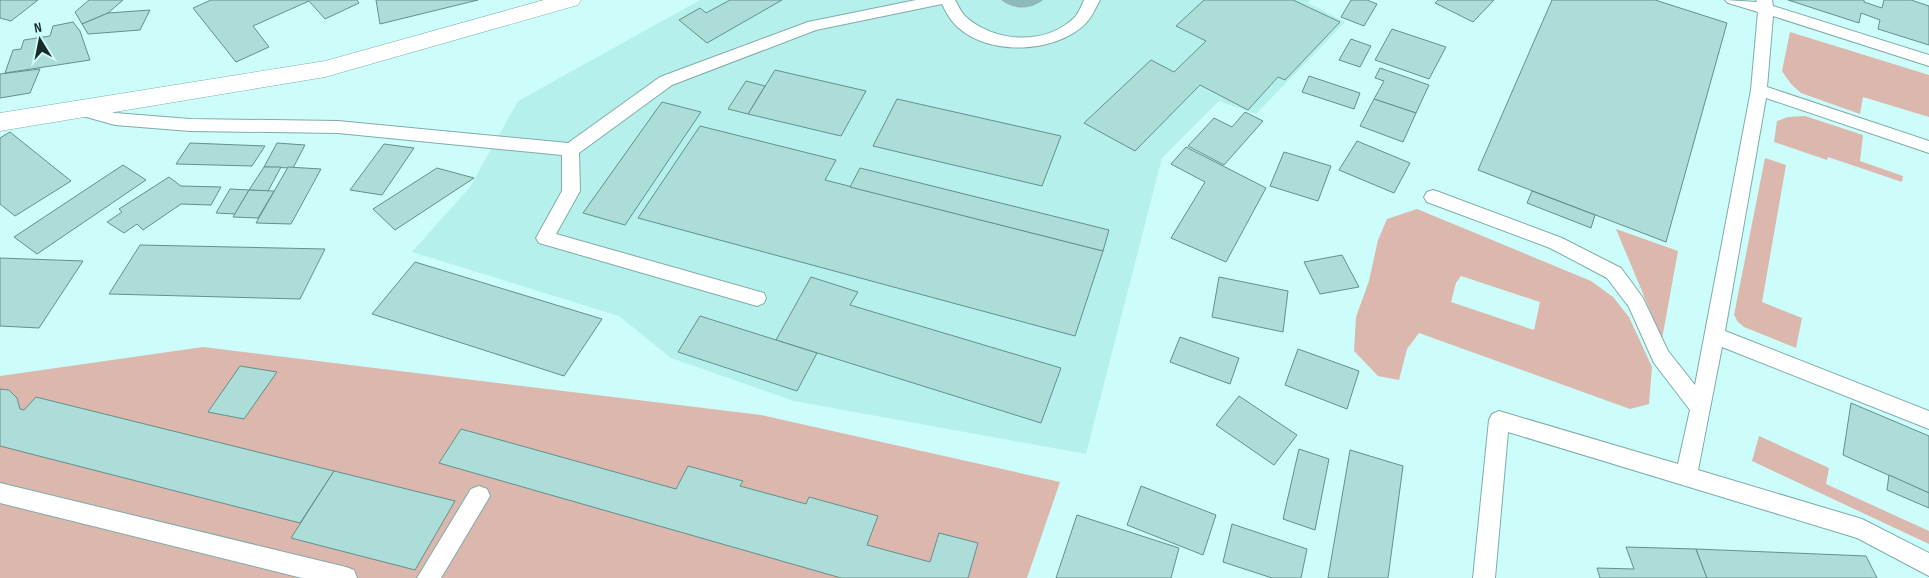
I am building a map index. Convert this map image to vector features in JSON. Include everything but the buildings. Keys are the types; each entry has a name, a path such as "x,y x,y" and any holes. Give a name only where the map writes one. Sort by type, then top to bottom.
{"street":[{"path":"0,122 325,69 570,0"}],"lane":[{"path":"78,109 116,120 190,126 338,127 571,150 666,81 814,26 940,0"},
{"path":"947,0 951,10 959,20 971,29 1003,41 1021,42 1056,37 1071,30 1082,21 1089,10 1092,0"},
{"path":"1733,0 1765,5 1929,61"},
{"path":"1686,476 1701,408 1759,90 1765,5"},
{"path":"1759,90 1929,146"},
{"path":"571,150 571,190 545,238 757,298"},
{"path":"1433,197 1556,242 1614,273 1636,303 1661,357 1701,408"},
{"path":"1713,335 1929,420"},
{"path":"1484,578 1499,420 1862,530 1929,565"},
{"path":"0,493 346,578"},
{"path":"428,578 479,496"}],"shaded area":[{"path":"700,0 1310,0 1308,3 1345,22 1256,114 1219,101 1162,158 1086,454 794,401 671,358 619,316 412,252 470,187 518,101"},
{"path":"1001,0 1043,0 1033,6 1022,8 1011,6"},
{"path":"1790,32 1929,75 1929,117 1863,97 1860,114 1801,93 1791,84 1782,71"},
{"path":"1805,116 1863,135 1860,161 1903,176 1902,182 1828,157 1827,160 1774,142 1777,121 1788,117"},
{"path":"1765,158 1786,165 1762,302 1802,318 1796,348 1744,327 1734,315"},
{"path":"1417,209 1591,281 1613,297 1629,317 1652,367 1649,404 1630,409 1419,333 1407,349 1399,380 1378,376 1354,351 1356,317 1369,281 1378,240 1387,219","holes":["1461,276 1540,302 1534,330 1451,302 1456,283"]},
{"path":"1616,229 1678,251 1662,339"},
{"path":"203,347 761,415 1060,482 1027,578 0,578 0,376"},
{"path":"1759,436 1829,468 1826,484 1929,531 1929,544 1752,461"}]}
